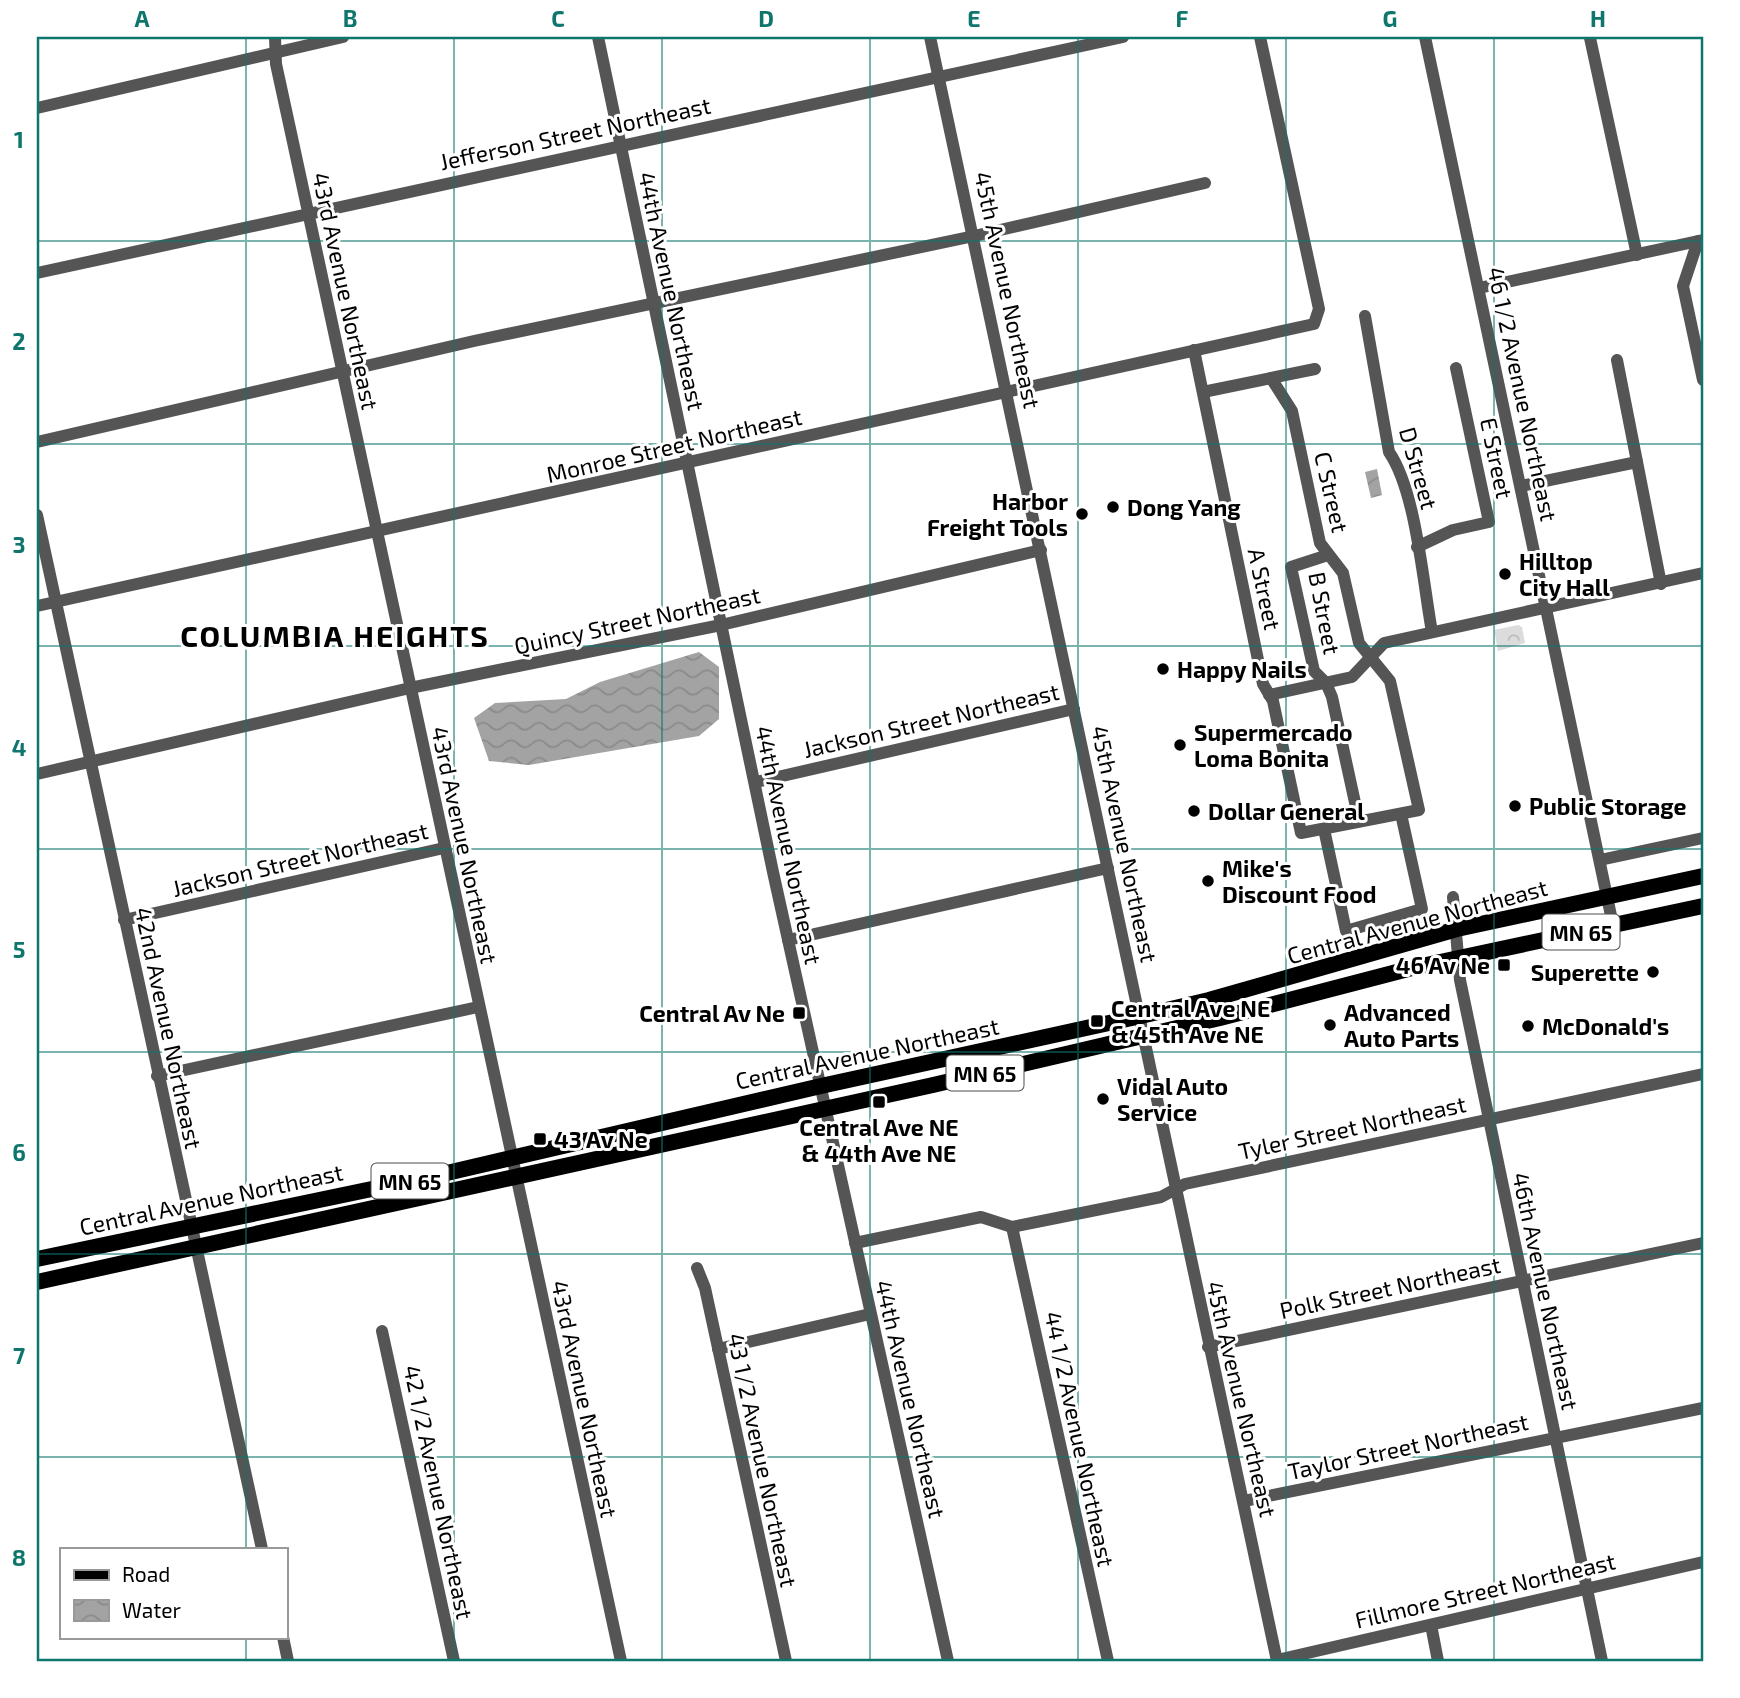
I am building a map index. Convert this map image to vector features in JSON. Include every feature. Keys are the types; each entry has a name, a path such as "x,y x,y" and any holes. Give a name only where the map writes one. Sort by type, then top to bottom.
{"main road":[{"name":"Central Avenue Northeast","path":"37,1259 1141,1016 1209,1000 1457,929 1703,876"},
{"name":"Central Avenue Northeast","path":"37,1282 825,1109 1145,1035 1459,958 1703,906"}],"street":[{"name":"43rd Avenue Northeast","path":"275,37 278,51 276,64 514,1176 621,1661"},
{"path":"37,108 343,37"},
{"name":"44th Avenue Northeast","path":"598,37 788,940 948,1661"},
{"name":"45th Avenue Northeast","path":"930,37 941,76 1145,1035 1208,1346 1277,1660"},
{"name":"Jefferson Street Northeast","path":"37,273 620,144 1123,37"},
{"name":"Monroe Street Northeast","path":"37,606 377,533 1008,390 1309,326 1318,320 1319,309 1260,37"},
{"name":"46 1/2 Avenue Northeast","path":"1425,37 1613,925"},
{"path":"1590,38 1637,255"},
{"path":"37,442 653,303 974,236 1205,183"},
{"path":"1479,288 1701,241"},
{"path":"1701,241 1683,286 1703,380"},
{"name":"D Street","path":"1365,316 1389,452 1400,467 1408,491 1432,632"},
{"name":"A Street","path":"1194,350 1263,684 1269,695 1301,833 1324,829"},
{"path":"1617,360 1661,584"},
{"name":"E Street","path":"1417,547 1453,530 1489,522 1456,368"},
{"path":"1203,392 1315,369"},
{"name":"C Street","path":"1271,378 1292,411 1320,543 1343,573 1359,643 1390,681 1419,810 1401,814"},
{"path":"1521,486 1637,462"},
{"name":"42nd Avenue Northeast","path":"37,515 262,1548"},
{"name":"Quincy Street Northeast","path":"37,775 410,688 721,625 1041,550"},
{"name":"B Street","path":"1328,555 1291,567 1314,671 1326,683 1332,697 1359,821"},
{"path":"1269,695 1352,677 1384,643 1703,573"},
{"name":"Jackson Street Northeast","path":"756,782 1074,709"},
{"path":"1401,814 1422,909 1346,931 1324,829 1359,821 1401,814"},
{"path":"1600,860 1703,838"},
{"name":"Jackson Street Northeast","path":"124,920 444,848"},
{"path":"788,940 1108,868"},
{"name":"46th Avenue Northeast","path":"1453,897 1460,980 1602,1661"},
{"path":"157,1076 478,1007"},
{"name":"Tyler Street Northeast","path":"1012,1227 1161,1197 1185,1184 1703,1074"},
{"path":"855,1242 981,1217 1012,1227"},
{"name":"44 1/2 Avenue Northeast","path":"1012,1227 1108,1661"},
{"name":"Polk Street Northeast","path":"1208,1346 1703,1243"},
{"name":"43 1/2 Avenue Northeast","path":"697,1268 705,1287 786,1661"},
{"path":"718,1349 870,1314"},
{"name":"42 1/2 Avenue Northeast","path":"382,1331 454,1661"},
{"name":"Taylor Street Northeast","path":"1244,1502 1703,1408"},
{"name":"Fillmore Street Northeast","path":"1277,1660 1703,1562"},
{"path":"1431,1625 1438,1661"},
{"path":"283,1638 288,1661"}],"green space":[{"path":"1518,625 1522,627 1525,643 1498,651 1494,630"}],"water":[{"path":"1377,469 1382,495 1371,498 1365,472"},
{"path":"699,652 719,667 719,719 699,736 529,765 489,761 474,718 495,703 566,699 600,682"}],"place":[{"name":"Dong Yang","path":"1113,507"},
{"name":"Harbor Freight Tools","path":"1082,514"},
{"name":"Hilltop City Hall","path":"1505,574"},
{"name":"Happy Nails","path":"1163,669"},
{"name":"Supermercado Loma Bonita","path":"1180,745"},
{"name":"Public Storage","path":"1515,806"},
{"name":"Dollar General","path":"1194,811"},
{"name":"Mike's Discount Food","path":"1208,881"},
{"name":"46 Av Ne","path":"1504,965"},
{"name":"Superette","path":"1653,972"},
{"name":"Central Av Ne","path":"799,1013"},
{"name":"Central Ave NE & 45th Ave NE","path":"1097,1021"},
{"name":"Advanced Auto Parts","path":"1330,1025"},
{"name":"McDonald's","path":"1528,1026"},
{"name":"Vidal Auto Service","path":"1103,1099"},
{"name":"Central Ave NE & 44th Ave NE","path":"879,1102"},
{"name":"43 Av Ne","path":"540,1139"}],"district":[{"name":"COLUMBIA HEIGHTS","path":"335,635"}]}
